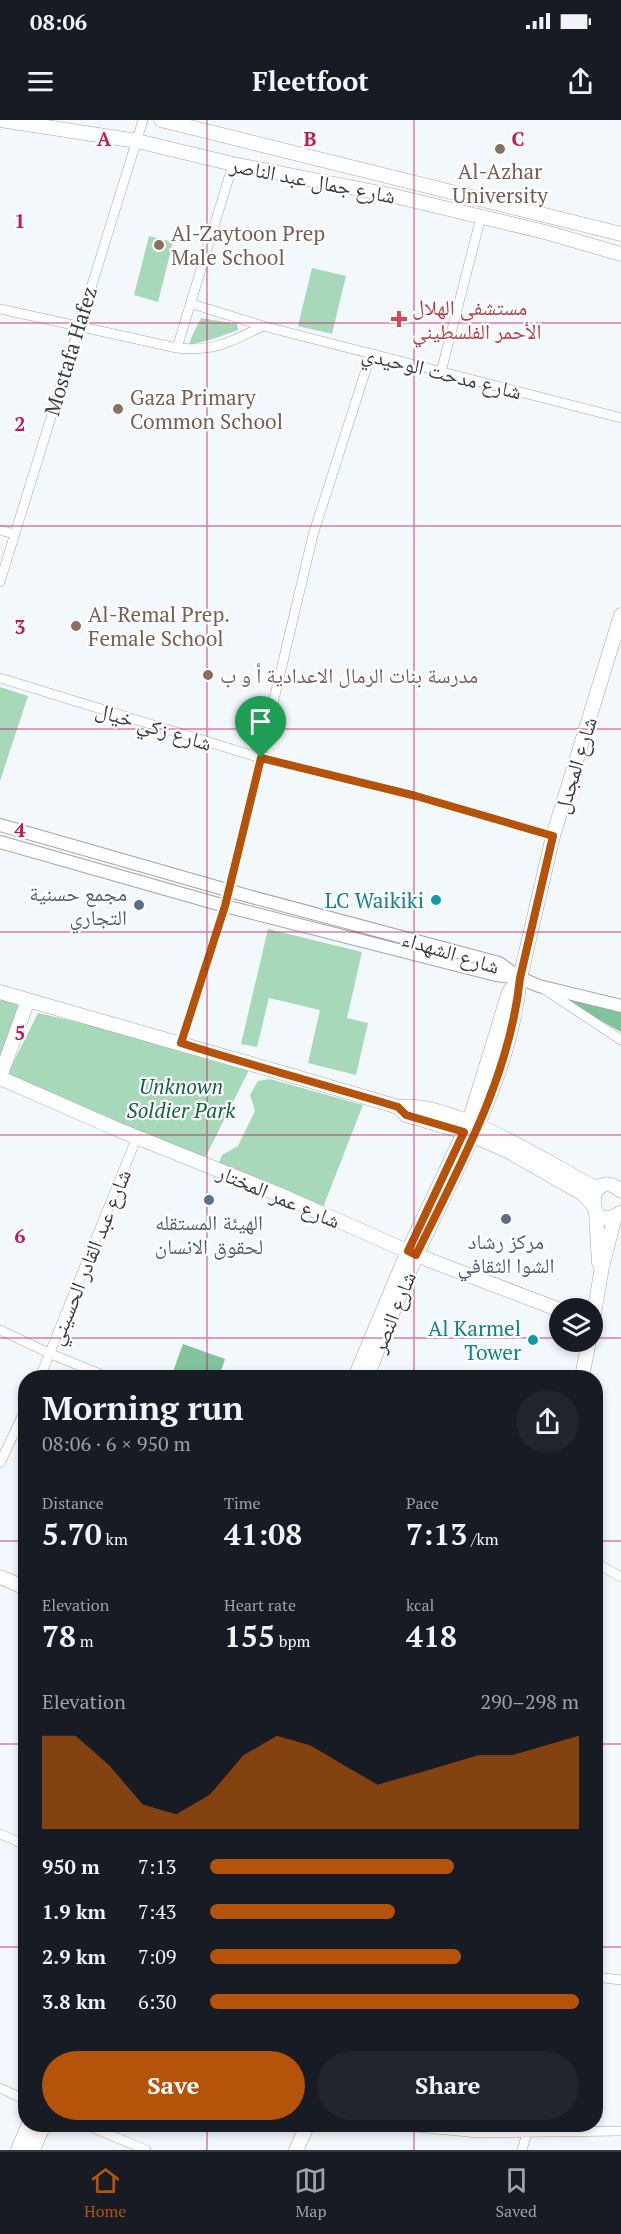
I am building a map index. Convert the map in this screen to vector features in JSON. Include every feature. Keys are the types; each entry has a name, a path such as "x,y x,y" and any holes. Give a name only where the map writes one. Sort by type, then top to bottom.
{"main road":[{"name":"شارع جمال عبد الناصر","path":"1,120 137,141 233,164 390,195 545,232 621,254"},
{"name":"شارع جمال عبد الناصر","path":"161,120 621,234"},
{"name":"شارع المجدل","path":"471,1129 509,992 520,978 553,836 621,615"},
{"path":"0,992 398,1107 413,1105 471,1129 592,1186 611,1185 621,1191"},
{"path":"0,1078 28,1000"},
{"name":"شارع عمر المختار","path":"0,1078 278,1194 412,1253 549,1306"},
{"path":"471,1129 583,1194 604,1217 619,1215 601,1272 597,1298"},
{"name":"شارع النصر","path":"358,1370 471,1129"},
{"path":"600,1187 594,1195 601,1272"},
{"path":"601,1272 611,1245 621,1237"},
{"name":"شارع النصر","path":"370,1370 412,1253"},
{"path":"583,1370 587,1352"},
{"path":"0,1577 18,1585"},
{"path":"18,2150 26,2132"},
{"path":"33,2150 41,2132"},
{"path":"296,2150 304,2132"}],"street":[{"name":"Mostafa Hafez","path":"0,582 77,327 143,120"},
{"path":"177,348 233,164"},
{"path":"441,372 481,218"},
{"name":"شارع مدحت الوحيدي","path":"192,304 263,326 621,418"},
{"path":"0,309 177,348 213,348 263,326"},
{"path":"181,1043 225,906 313,535 371,354"},
{"path":"0,530 14,534"},
{"name":"شارع زكي خيال","path":"0,678 261,758 416,796 553,836"},
{"name":"شارع الشهداء","path":"0,825 228,891 499,963 520,978"},
{"name":"شارع الشهداء","path":"0,842 225,906 496,975 520,978"},
{"path":"520,978 539,986 621,1006"},
{"path":"539,986 621,1040"},
{"name":"شارع عبد القادر الحسيني","path":"43,1370 137,1137"},
{"path":"0,1329 90,1370"},
{"path":"0,1463 18,1425"},
{"path":"603,1567 621,1577"},
{"path":"0,1834 18,1842"},
{"path":"603,1978 621,1980"},
{"path":"0,2088 18,2096"},
{"path":"603,2131 621,2131"},
{"path":"103,2132 146,2150"},
{"path":"468,2132 574,2132"},
{"path":"522,2150 527,2133"}],"green space":[{"path":"149,236 173,242 158,302 134,295"},
{"path":"312,268 346,276 332,334 298,326"},
{"path":"201,318 237,324 238,330 189,345"},
{"path":"0,687 28,696 0,781"},
{"path":"268,929 362,952 347,1018 368,1023 356,1075 308,1063 320,1010 269,998 257,1047 241,1044"},
{"path":"564,994 621,1009 621,1032 563,1000"},
{"path":"0,998 22,1003 0,1064"},
{"name":"Unknown Soldier Park","path":"38,1013 146,1038 250,1068 205,1158 198,1158 7,1075"},
{"path":"270,1079 363,1105 322,1210 218,1165 222,1155 238,1146 255,1111 250,1095 258,1081"},
{"path":"183,1344 225,1359 221,1370 174,1370"}],"place":[{"name":"Al-Azhar University","path":"500,149"},
{"name":"Al-Zaytoon Prep Male School","path":"159,245"},
{"name":"مستشفى الهلال الأحمر الفلسطيني","path":"399,319"},
{"name":"Gaza Primary Common School","path":"118,409"},
{"name":"Al-Remal Prep. Female School","path":"76,626"},
{"name":"مدرسة بنات الرمال الاعدادية أ و ب","path":"208,675"},
{"name":"LC Waikiki","path":"436,900"},
{"name":"مجمع حسنية التجاري","path":"139,905"},
{"name":"الهيئة المستقله لحقوق الانسان","path":"209,1200"},
{"name":"مركز رشاد الشوا الثقافي","path":"506,1219"},
{"name":"Al Karmel Tower","path":"533,1340"}],"route":[{"path":"261,758 416,796 553,836 507,1045 474,1136 416,1255 408,1251 464,1132 406,1115 398,1107 283,1072 256,1067 181,1043 225,906 261,758"}]}
